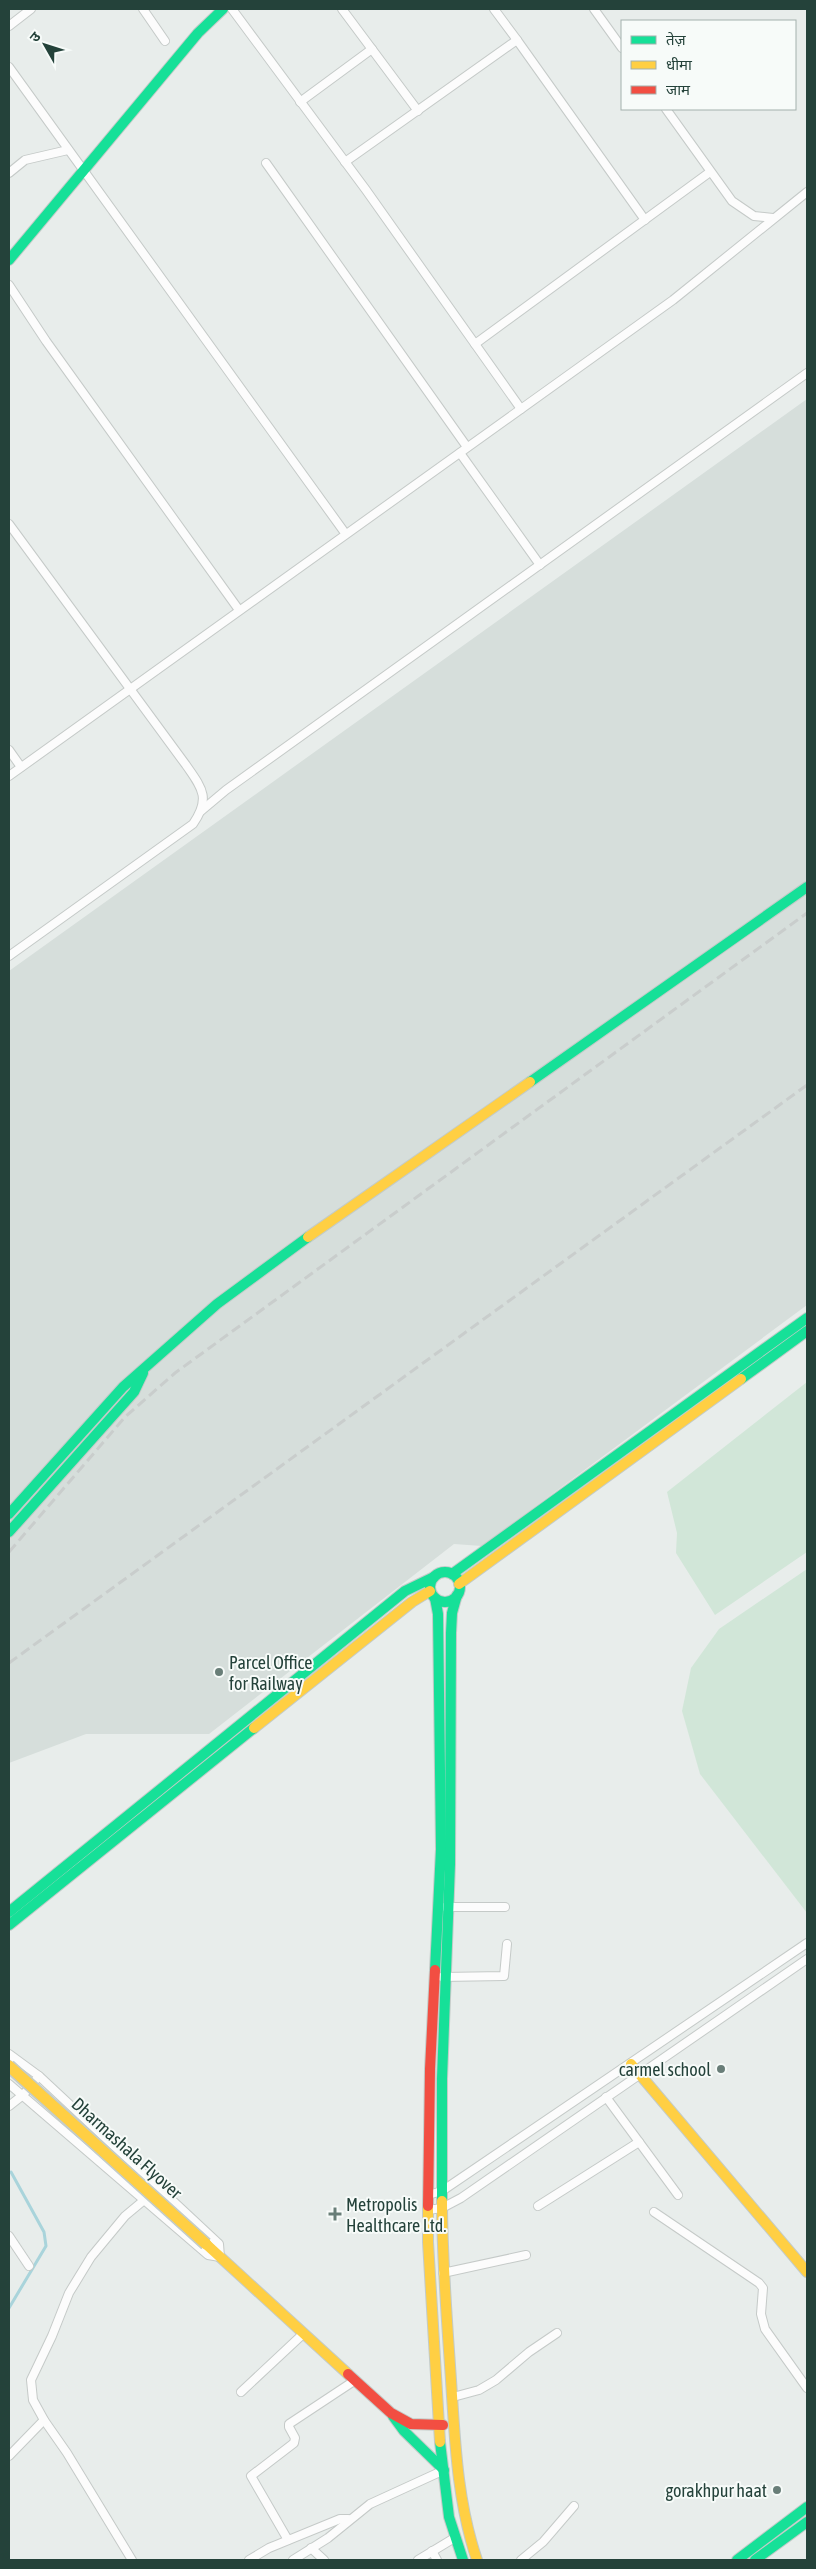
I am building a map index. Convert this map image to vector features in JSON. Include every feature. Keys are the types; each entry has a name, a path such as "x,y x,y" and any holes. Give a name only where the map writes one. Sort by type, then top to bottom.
{"main road":[{"path":"9,260 198,33 223,9"},
{"path":"9,1514 123,1387 145,1370 217,1304 279,1258 807,887"},
{"path":"456,1579 807,1318"},
{"path":"456,1579 807,1331"},
{"path":"9,1532 134,1392 145,1370"},
{"path":"9,1912 405,1591 434,1577 440,1572 456,1579"},
{"path":"434,1577 432,1594 438,1614 443,1907"},
{"path":"456,1579 457,1595 452,1613 451,1633 443,1907 428,2210 437,2425 449,2517 463,2560"},
{"path":"432,1594 442,1602 450,1601 457,1595"},
{"path":"9,1925 412,1602 432,1594"},
{"path":"440,1977 443,2273 458,2481 467,2530 477,2560"},
{"path":"631,2064 807,2272"},
{"name":"Dharmashala Flyover","path":"9,2066 354,2381 391,2412"},
{"path":"391,2412 411,2424 455,2426"},
{"path":"391,2412 404,2431 442,2469 458,2481"},
{"path":"737,2560 807,2507"},
{"path":"755,2560 807,2522"}],"street":[{"path":"16,9 21,16"},
{"path":"9,26 31,9"},
{"path":"143,9 165,41"},
{"path":"232,9 345,162 521,409"},
{"path":"342,9 418,111"},
{"path":"494,9 645,220"},
{"path":"594,9 621,47"},
{"path":"345,162 517,40"},
{"path":"300,102 372,49"},
{"path":"9,68 12,77 68,150 345,533"},
{"path":"667,110 732,201 742,210 754,216 773,218"},
{"path":"9,173 25,160 68,150"},
{"path":"266,164 467,448"},
{"path":"475,344 710,172"},
{"path":"9,776 345,533 673,300 807,192"},
{"path":"9,285 46,341 239,610"},
{"path":"201,811 226,790 807,373"},
{"path":"460,453 540,565"},
{"path":"9,524 202,787 204,806 193,824 9,956"},
{"path":"9,750 21,767"},
{"path":"443,1907 505,1907"},
{"path":"428,2194 442,2191 807,1943"},
{"path":"440,1977 504,1976 507,1944"},
{"path":"428,2210 442,2208 461,2198 807,1958"},
{"path":"9,2054 38,2076 219,2244 220,2257 208,2255 9,2084"},
{"path":"9,2106 23,2095 38,2076"},
{"path":"606,2096 678,2195"},
{"path":"538,2206 639,2142"},
{"path":"132,2560 67,2453 44,2420 33,2400 31,2389 34,2370 52,2336 69,2293 90,2256 125,2216 143,2200"},
{"path":"654,2212 759,2283 763,2288 761,2314 765,2329 807,2388"},
{"path":"9,2236 29,2266"},
{"path":"443,2273 526,2255"},
{"path":"453,2397 479,2390 496,2380 529,2352 557,2333"},
{"path":"240,2392 303,2334"},
{"path":"288,2540 251,2476 294,2443 289,2427 290,2424 354,2381"},
{"path":"9,2456 44,2420"},
{"path":"293,2560 328,2538 348,2519 378,2500 442,2469"},
{"path":"521,2560 542,2542 574,2506"},
{"path":"249,2560 288,2540 340,2519 348,2519"},
{"path":"418,2560 456,2537"},
{"path":"311,2548 324,2560"},
{"path":"432,2551 437,2560"}],"shaded area":[{"path":"807,399 807,1305 482,1546 454,1544 209,1734 86,1734 9,1763 9,971"}],"green space":[{"path":"807,1382 807,1552 715,1615 676,1553 677,1533 667,1492"},
{"path":"807,1569 807,1913 700,1774 682,1711 691,1668 719,1629"}],"waterway":[{"path":"9,2308 46,2246 44,2232 11,2172"}],"railway":[{"path":"9,1552 125,1417 175,1373 807,913"},
{"path":"9,1663 807,1085"}],"traffic: fast":[{"path":"9,260 198,33 223,9"},
{"path":"530,1082 807,887"},
{"path":"9,1514 123,1387 217,1304 308,1237"},
{"path":"452,1574 807,1318"},
{"path":"741,1379 807,1331"},
{"path":"9,1532 134,1392 143,1373"},
{"path":"445,1572 451,1573 459,1581 460,1587 459,1593 451,1601 445,1602 439,1601 431,1593 430,1587 431,1581 439,1573 445,1572"},
{"path":"9,1912 405,1591 434,1577"},
{"path":"442,2201 442,2079 450,1864 451,1633 452,1613 457,1595"},
{"path":"435,1598 438,1614 441,1849 435,1970"},
{"path":"9,1925 254,1728"},
{"path":"393,2416 404,2431 444,2470"},
{"path":"440,2442 449,2517 463,2560"},
{"path":"737,2560 807,2507"},
{"path":"755,2560 807,2522"}],"traffic: slow":[{"path":"308,1237 530,1082"},
{"path":"459,1584 741,1379"},
{"path":"254,1728 412,1602 430,1591"},
{"path":"631,2064 807,2272"},
{"path":"9,2066 206,2244"},
{"path":"442,2201 445,2290 458,2471 465,2516 477,2560"},
{"path":"428,2206 428,2242 440,2442"},
{"path":"206,2244 348,2374"}],"traffic: jam":[{"path":"428,2206 430,2069 435,1970"},
{"path":"348,2374 391,2413 411,2424 443,2425"}],"place":[{"name":"Parcel Office for Railway","path":"219,1672"},
{"name":"carmel school","path":"721,2069"},
{"name":"Metropolis Healthcare Ltd.","path":"335,2214"},
{"name":"gorakhpur haat","path":"777,2490"}]}
